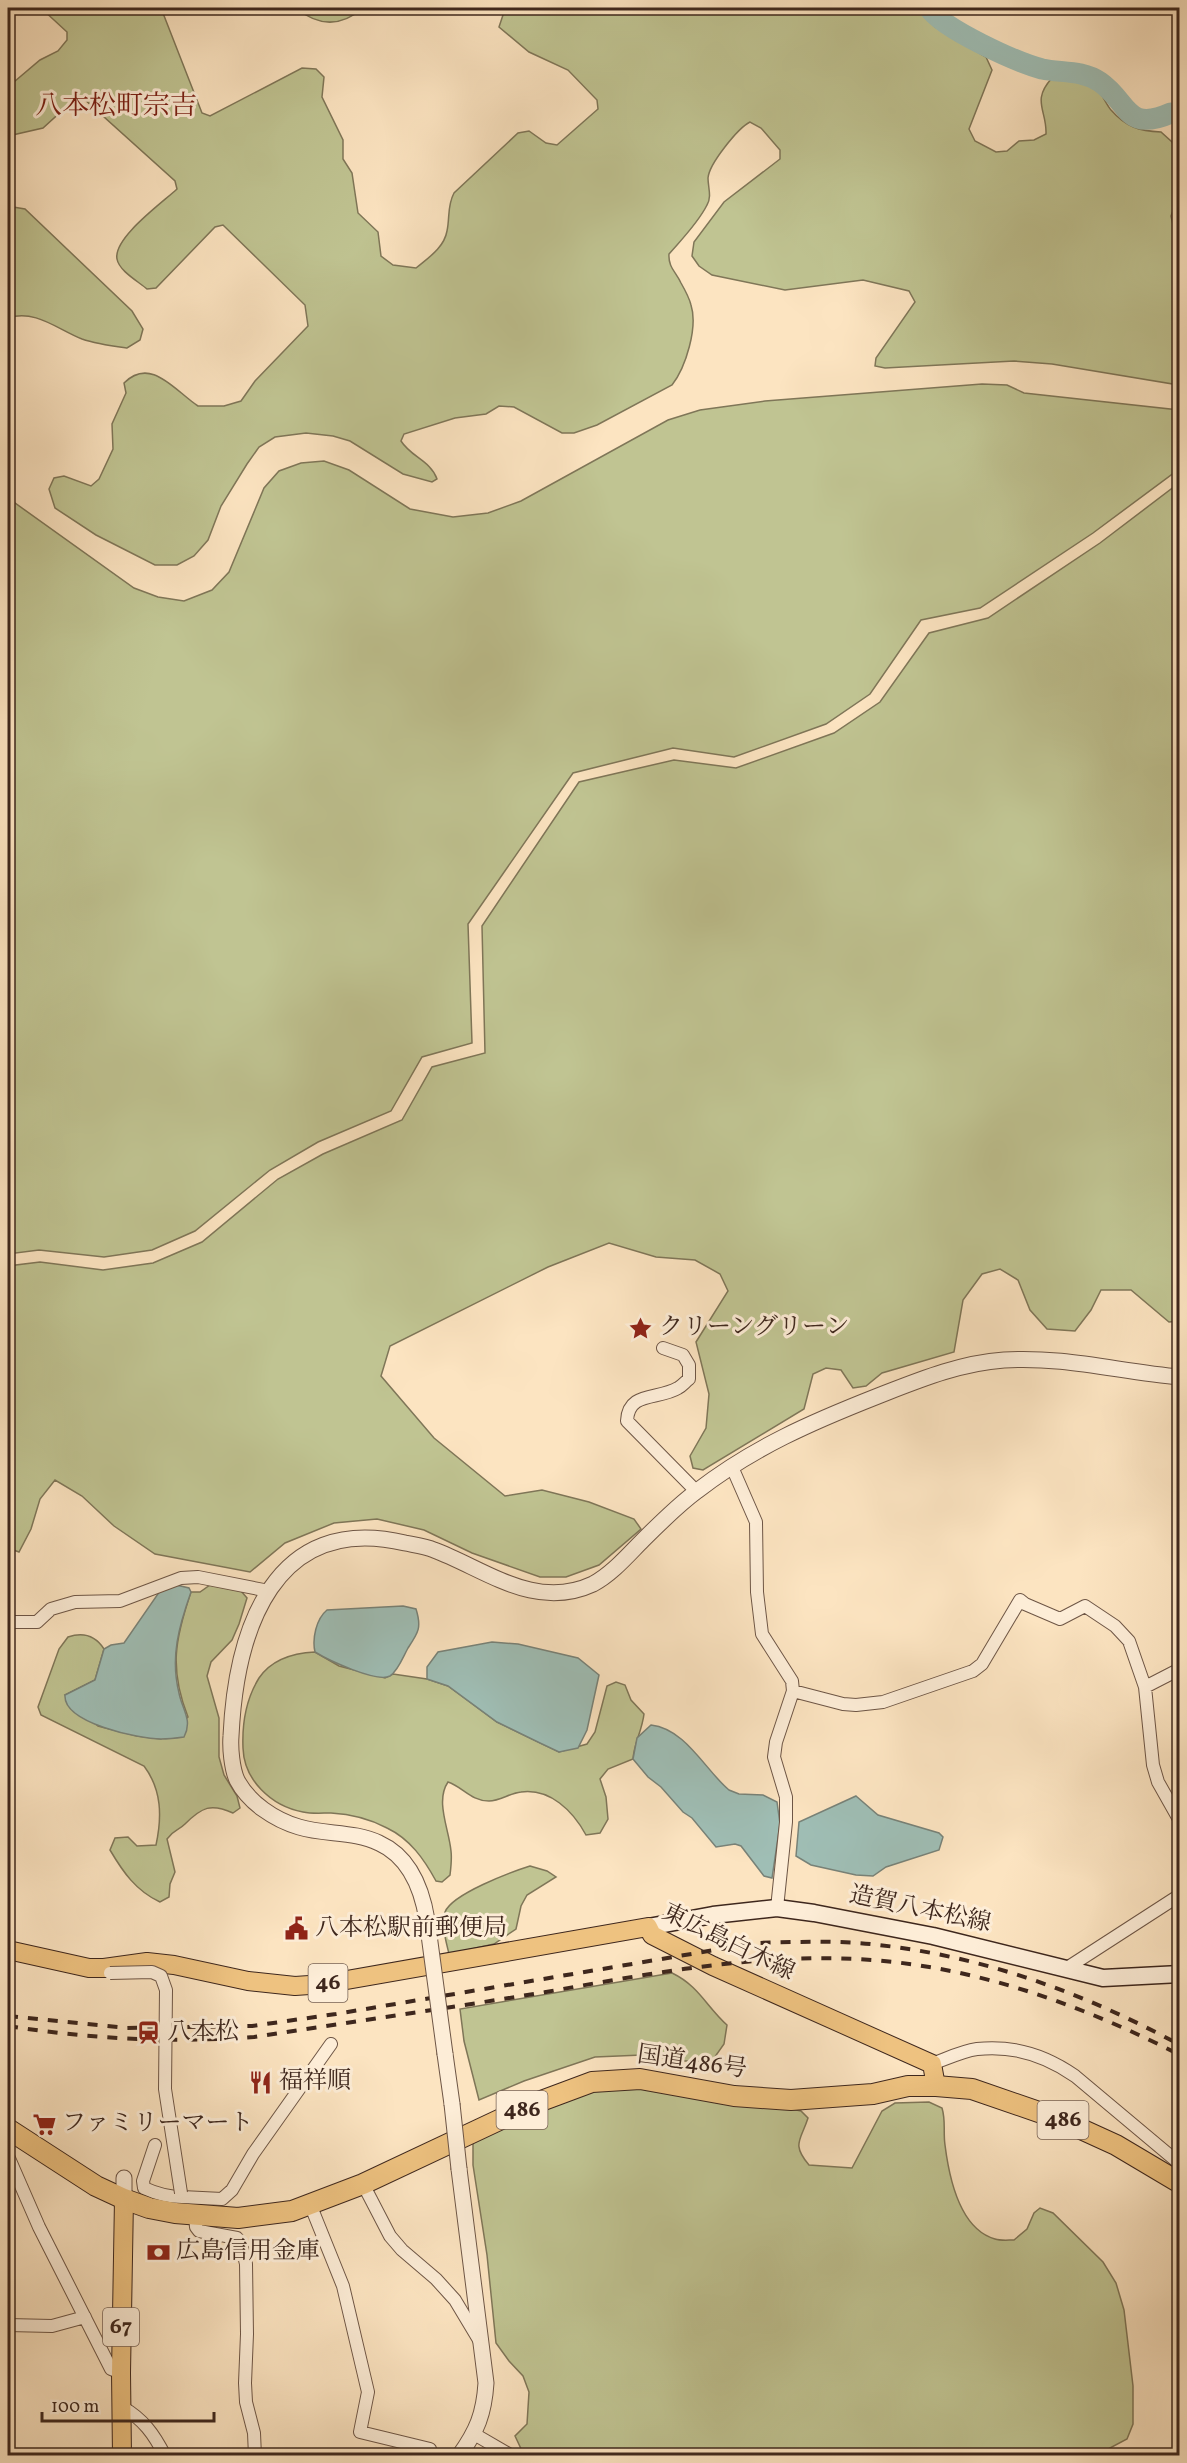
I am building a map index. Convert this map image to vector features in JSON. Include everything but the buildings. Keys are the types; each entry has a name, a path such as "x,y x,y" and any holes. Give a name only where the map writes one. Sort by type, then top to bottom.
{"highway":[{"name":"国道486号","path":"8,2129 96,2186 124,2199 149,2208 195,2216 238,2217 292,2211 363,2184 533,2104 592,2082 640,2079 734,2096 791,2100 873,2094 908,2086 936,2086 972,2089 1059,2119 1116,2145 1179,2183"}],"main road":[{"name":"造賀八本松線","path":"648,1927 713,1915 777,1908 876,1924 1102,1978 1179,1974"},
{"name":"東広島白木線","path":"8,1950 107,1971 147,1962 174,1965 248,1981 295,1986 514,1952 648,1927 652,1935 713,1966 932,2064"},
{"path":"932,2064 936,2086"},
{"name":"67","path":"122,2456 124,2199"}],"street":[{"path":"663,1348 683,1355 689,1365 689,1379 677,1389 635,1401 628,1411 627,1421 696,1491"},
{"path":"459,2456 474,2434 484,2410 486,2384 452,2104 423,1898 412,1871 380,1843 354,1835 302,1828 276,1819 256,1804 236,1779 231,1739 239,1670 254,1618 269,1591 285,1569 308,1551 333,1541 360,1537 388,1539 433,1549 491,1577 524,1589 548,1593 569,1590 592,1584 611,1572 696,1491 765,1444 930,1375 967,1365 1033,1359 1179,1377"},
{"path":"732,1467 756,1522 762,1634 789,1674 793,1691 776,1742 774,1757 786,1797 786,1822 777,1908"},
{"path":"8,1622 37,1622 51,1609 75,1602 120,1601 181,1578 198,1577 269,1591"},
{"path":"793,1691 843,1704 883,1702 973,1671 982,1664 1020,1600 1060,1619 1085,1606 1115,1626 1129,1641 1144,1687 1153,1765 1158,1782 1179,1821"},
{"path":"1144,1687 1179,1669"},
{"path":"1067,1968 1179,1895"},
{"path":"107,1971 152,1972 161,1976 166,1990 165,2089 182,2195"},
{"path":"155,2145 143,2181 144,2188 159,2195 222,2199 232,2190 253,2154 331,2044"},
{"path":"932,2064 975,2049 1032,2053 1056,2063 1075,2076 1179,2164"},
{"path":"8,2156 111,2369 121,2373"},
{"path":"124,2178 124,2199"},
{"path":"363,2184 390,2235 402,2250 436,2279 455,2300 482,2344"},
{"path":"310,2204 343,2286 368,2392 360,2432 430,2449"},
{"path":"195,2216 196,2227 199,2231 227,2235 237,2238 241,2243 246,2264 246,2402 254,2433 255,2456"},
{"path":"8,2325 52,2326 85,2318"},
{"path":"122,2407 135,2414 153,2433 165,2456"},
{"path":"474,2434 511,2455"}],"green space":[{"path":"41,8 161,8 202,113 210,116 302,68 316,69 324,77 322,97 343,140 343,159 352,173 358,213 378,232 381,256 393,265 416,268 443,243 454,193 518,133 529,131 546,143 557,145 598,109 597,100 568,70 529,52 499,27 503,15 511,8 917,8 935,27 986,57 992,70 969,129 975,141 996,152 1007,151 1019,141 1034,140 1046,134 1041,99 1042,93 1052,78 1092,87 1099,92 1111,110 1122,120 1139,129 1161,132 1172,142 1179,160 1179,194 1171,216 1179,251 1179,385 1052,364 1014,361 885,368 875,366 876,358 915,302 909,291 863,280 785,290 712,275 699,266 692,256 694,242 724,202 780,159 780,150 761,128 750,122 732,139 713,164 708,178 710,195 707,205 669,254 671,266 688,296 693,314 692,335 686,358 672,385 597,425 574,433 562,433 514,407 499,406 486,414 455,418 404,434 401,441 434,473 437,479 432,482 403,474 350,441 333,436 306,433 275,437 259,447 247,464 221,506 208,540 194,556 177,565 155,565 96,535 55,508 49,489 54,478 64,476 91,486 99,479 113,449 112,424 126,393 124,383 134,376 144,373 153,374 172,385 198,406 224,406 241,401 255,381 308,326 305,305 223,225 215,227 156,288 147,289 121,268 117,259 123,241 140,221 177,189 175,181 84,99 76,98 43,128 8,136 8,87 40,60 58,51 67,40 67,32"},
{"path":"296,8 363,8 346,19 330,22 313,19"},
{"path":"13,207 25,209 132,311 143,329 140,340 127,348 110,346 82,339 37,318 18,316 8,318 8,210"},
{"path":"982,384 1007,385 1024,393 1179,410 1179,469 1093,533 980,608 921,620 870,694 826,724 734,757 673,748 573,773 468,924 472,1043 422,1057 391,1111 318,1142 270,1170 195,1231 152,1250 104,1257 39,1250 8,1254 8,498 134,588 158,597 184,601 212,590 229,572 264,488 279,471 301,463 324,461 349,470 410,509 453,517 488,513 521,501 668,420 700,410 765,401"},
{"path":"1179,483 1179,1321 1169,1322 1131,1290 1101,1290 1091,1310 1075,1331 1047,1329 1030,1310 1018,1280 1000,1269 982,1274 963,1300 954,1352 882,1373 866,1386 853,1388 841,1370 826,1368 813,1374 804,1409 703,1470 693,1468 690,1456 706,1428 709,1394 696,1342 728,1291 720,1274 695,1260 656,1257 609,1243 548,1267 390,1346 381,1376 434,1438 505,1496 542,1490 589,1502 634,1519 641,1529 599,1565 566,1577 540,1577 472,1553 424,1530 377,1519 334,1523 285,1543 250,1572 155,1554 114,1526 82,1496 55,1480 40,1499 31,1529 19,1552 8,1548 8,1266 40,1262 103,1270 153,1263 202,1242 278,1179 323,1154 402,1120 432,1067 485,1053 482,926 579,782 674,760 736,768 834,733 880,702 929,633 988,618 1100,543"},
{"path":"210,1585 241,1591 247,1598 232,1640 211,1662 207,1676 219,1718 219,1757 224,1775 237,1796 240,1808 233,1813 219,1808 207,1808 169,1836 167,1839 175,1872 170,1884 169,1897 160,1902 151,1898 131,1880 110,1850 115,1838 128,1837 137,1846 156,1845 160,1814 157,1794 150,1775 144,1766 41,1715 38,1707 59,1649 68,1637 88,1636 104,1649 95,1680 65,1695 98,1726 137,1736 161,1739 188,1717 176,1669 178,1640 191,1592 200,1592"},
{"path":"315,1652 339,1666 385,1678 393,1674 427,1679 448,1686 497,1722 559,1752 587,1744 595,1732 607,1686 616,1682 625,1685 631,1700 644,1714 643,1720 633,1759 608,1769 600,1779 606,1797 608,1819 600,1833 586,1835 560,1803 542,1794 521,1792 493,1801 483,1800 477,1799 448,1782 444,1790 443,1806 450,1842 451,1863 450,1875 442,1882 436,1881 421,1857 403,1838 380,1825 345,1814 303,1812 291,1809 270,1798 254,1781 245,1760 243,1730 251,1694 259,1678 270,1666 284,1658"},
{"path":"530,1866 547,1871 556,1877 527,1895 521,1906 516,1929 494,1944 449,1954 444,1922 445,1912 450,1905 470,1891"},
{"path":"672,1973 696,1990 727,2025 724,2044 712,2061 685,2061 642,2055 595,2057 524,2081 479,2100 464,2041 460,2009"},
{"path":"639,2084 753,2101 801,2111 808,2118 800,2137 799,2147 809,2165 852,2168 882,2111 895,2103 929,2102 942,2108 945,2145 953,2186 958,2200 973,2225 995,2239 1014,2240 1027,2229 1034,2213 1040,2208 1053,2213 1103,2262 1116,2283 1124,2310 1133,2386 1133,2424 1127,2439 1095,2456 524,2455 515,2436 527,2424 529,2392 523,2376 496,2343 487,2255 473,2165 473,2139 582,2090"}],"water":[{"path":"172,1584 189,1588 191,1592 177,1642 175,1667 180,1699 187,1720 184,1737 161,1739 136,1736 104,1727 76,1714 68,1705 65,1695 95,1680 104,1649 111,1645 124,1643 162,1588"},
{"path":"403,1606 416,1609 419,1621 418,1630 398,1667 390,1676 364,1674 315,1652 316,1630 327,1610"},
{"path":"492,1642 518,1644 578,1658 599,1675 587,1730 578,1748 559,1752 497,1722 448,1686 427,1679 427,1667 438,1652"},
{"path":"651,1725 675,1734 685,1742 729,1790 739,1794 763,1795 777,1802 780,1824 772,1878 764,1876 741,1846 735,1844 716,1847 692,1818 648,1777 633,1759 637,1738"},
{"path":"856,1796 878,1815 939,1833 943,1837 939,1850 886,1867 873,1876 856,1875 811,1865 796,1856 799,1822"}],"waterway":[{"path":"929,8 964,35 1015,59 1042,69 1093,78 1109,90 1129,113 1136,117 1156,118 1171,113"}],"railway":[{"path":"8,2016 127,2028 252,2026 336,2014 756,1943 833,1942 864,1943 919,1951 996,1968 1072,1994 1180,2045"},
{"path":"8,2026 131,2039 192,2040 254,2037 510,1998 667,1971 749,1962 831,1958 912,1964 992,1981 1069,2006 1144,2037 1180,2055"}],"place":[{"name":"クリーングリーン","path":"641,1328"},
{"name":"八本松駅前郵便局","path":"297,1929"},
{"name":"八本松","path":"149,2033"},
{"name":"福祥順","path":"261,2082"},
{"name":"ファミリーマート","path":"44,2124"},
{"name":"広島信用金庫","path":"158,2252"}],"district":[{"name":"八本松町宗吉","path":"116,107"}]}
